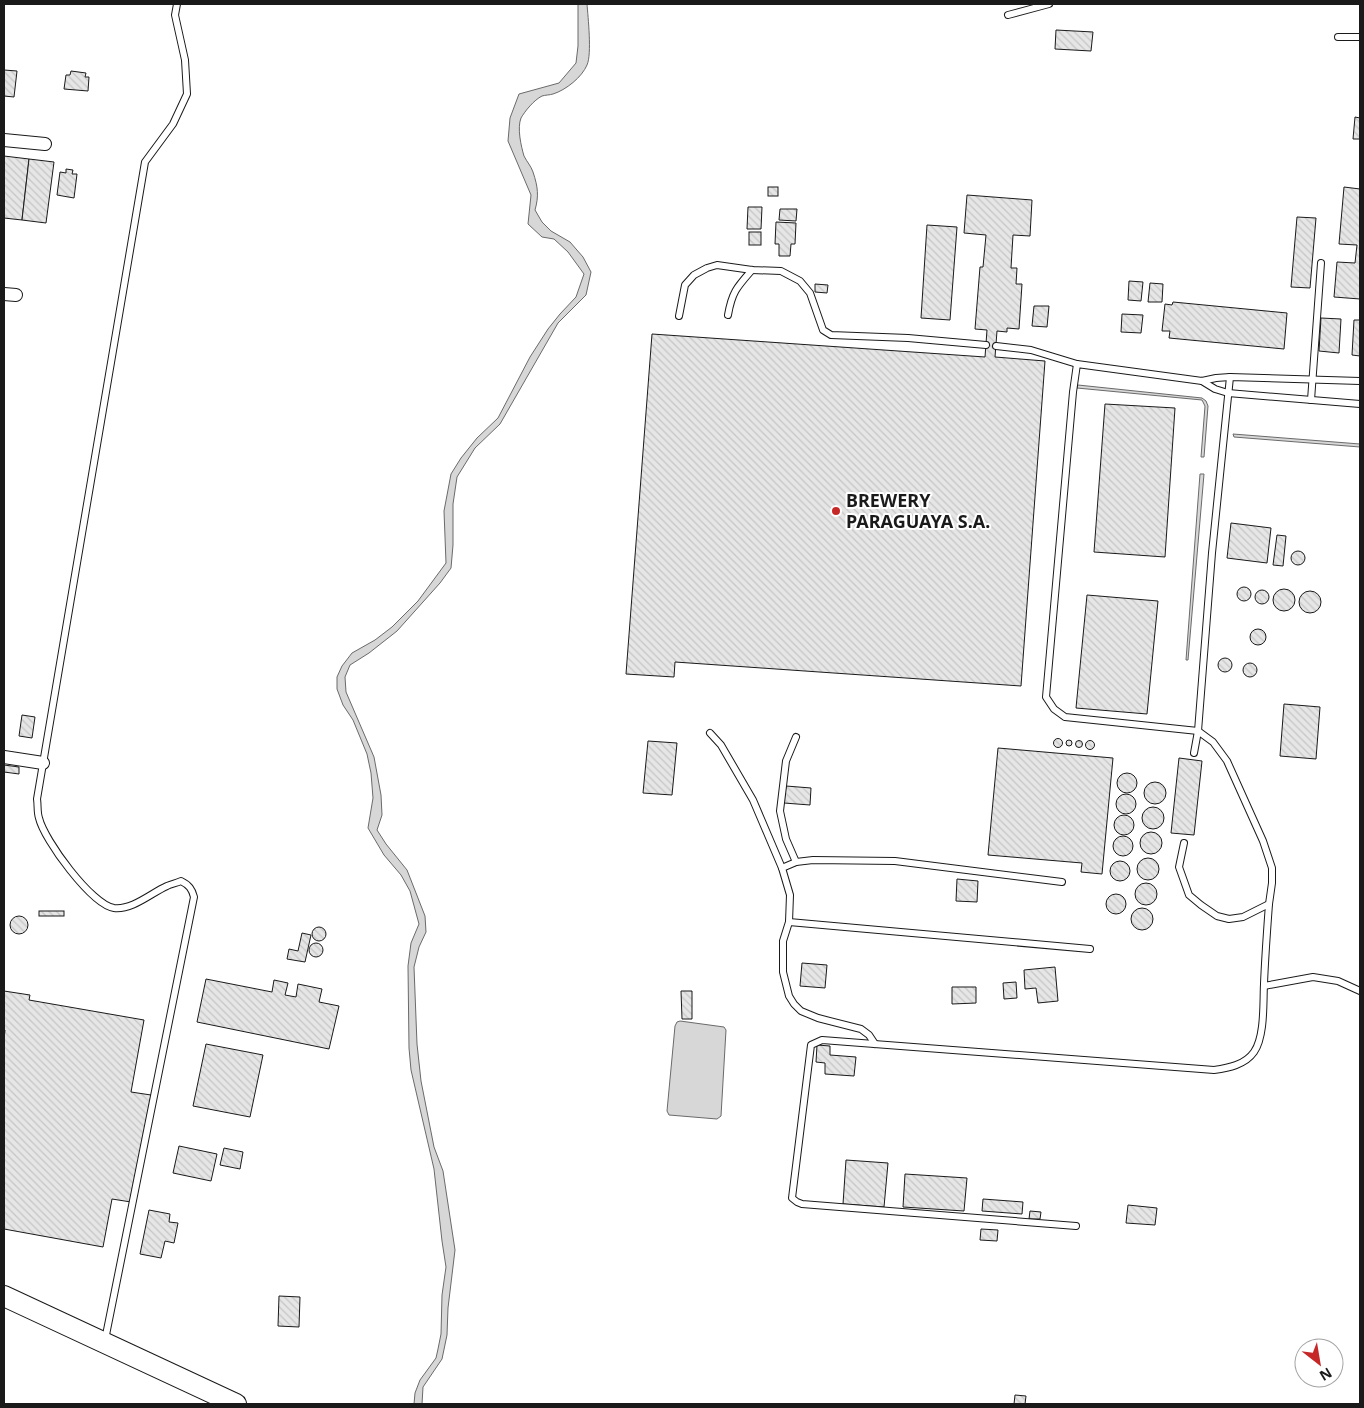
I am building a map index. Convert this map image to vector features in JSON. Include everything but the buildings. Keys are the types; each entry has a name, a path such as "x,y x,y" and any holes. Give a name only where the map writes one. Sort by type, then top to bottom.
{"highway":[{"path":"4,1296 236,1404"}],"street":[{"path":"4,140 45,144"},
{"path":"4,757 43,763"}],"lane":[{"path":"105,1343 194,897 188,884 182,881 167,886 134,904 124,907 114,908 104,904 90,893 69,869 44,831 39,818 37,799 145,162 173,124 187,94 184,60 175,15 177,4"},
{"path":"1008,16 1049,4"},
{"path":"1338,37 1360,37"},
{"path":"1311,400 1321,263"},
{"path":"679,316 685,285 694,274 707,268 717,265 752,270 781,271 800,281 810,293 823,330 831,335 908,338 986,345"},
{"path":"728,315 730,301 736,289 752,270"},
{"path":"996,346 1031,350 1077,364 1202,381 1230,377 1360,381"},
{"path":"1076,1226 802,1204 792,1198 811,1045 822,1040 1214,1070 1233,1067 1245,1060 1254,1052 1259,1042 1262,1022 1272,868 1263,841 1227,761 1212,742 1198,731 1065,717 1054,709 1046,697 1072,392 1077,364"},
{"path":"1194,753 1198,731 1212,553 1230,377"},
{"path":"1202,381 1215,389 1228,393 1360,404"},
{"path":"710,733 722,745 753,800 782,868 790,895 789,922 783,941 783,972 789,996 801,1011 818,1018 861,1029 875,1044"},
{"path":"796,737 786,761 780,811 786,839 796,862"},
{"path":"1184,843 1180,867 1190,895 1200,905 1217,916 1229,919 1243,917 1269,904"},
{"path":"782,868 796,862 813,860 895,862 1062,882"},
{"path":"789,922 1090,949"},
{"path":"1264,986 1313,977 1338,981 1360,991"}],"shaded area":[{"path":"578,4 587,4 589,44 587,65 581,74 568,86 553,94 542,96 533,103 521,118 519,132 524,156 536,182 537,200 535,210 542,222 551,231 570,242 583,257 591,272 586,295 558,323 500,424 475,448 457,477 453,504 451,568 397,631 350,665 345,677 346,692 374,757 381,795 382,815 377,830 407,870 425,916 426,932 419,947 414,967 417,1044 421,1081 434,1147 443,1171 455,1250 448,1308 447,1335 442,1359 423,1387 422,1404 414,1404 415,1393 420,1380 436,1358 441,1334 442,1295 446,1267 434,1169 411,1070 409,1048 408,966 411,943 419,924 410,891 401,875 384,855 368,828 373,798 371,773 367,754 353,720 343,705 337,689 337,677 342,666 352,653 375,640 392,627 418,601 446,563 444,511 451,474 477,438 498,418 530,357 548,329 576,297 584,274 568,252 554,239 542,237 528,224 531,195 508,141 510,118 519,94 559,83 576,63"},
{"path":"1078,385 1202,398 1208,406 1204,457 1201,457 1205,406 1202,400 1077,388"},
{"path":"1233,434 1360,444 1360,447 1234,437"},
{"path":"1200,474 1204,474 1188,660 1186,660"},
{"path":"680,1021 724,1027 726,1030 721,1116 717,1119 669,1115 667,1111 675,1026"}],"place":[{"name":"BREWERY PARAGUAYA S.A.","path":"836,511"}]}
